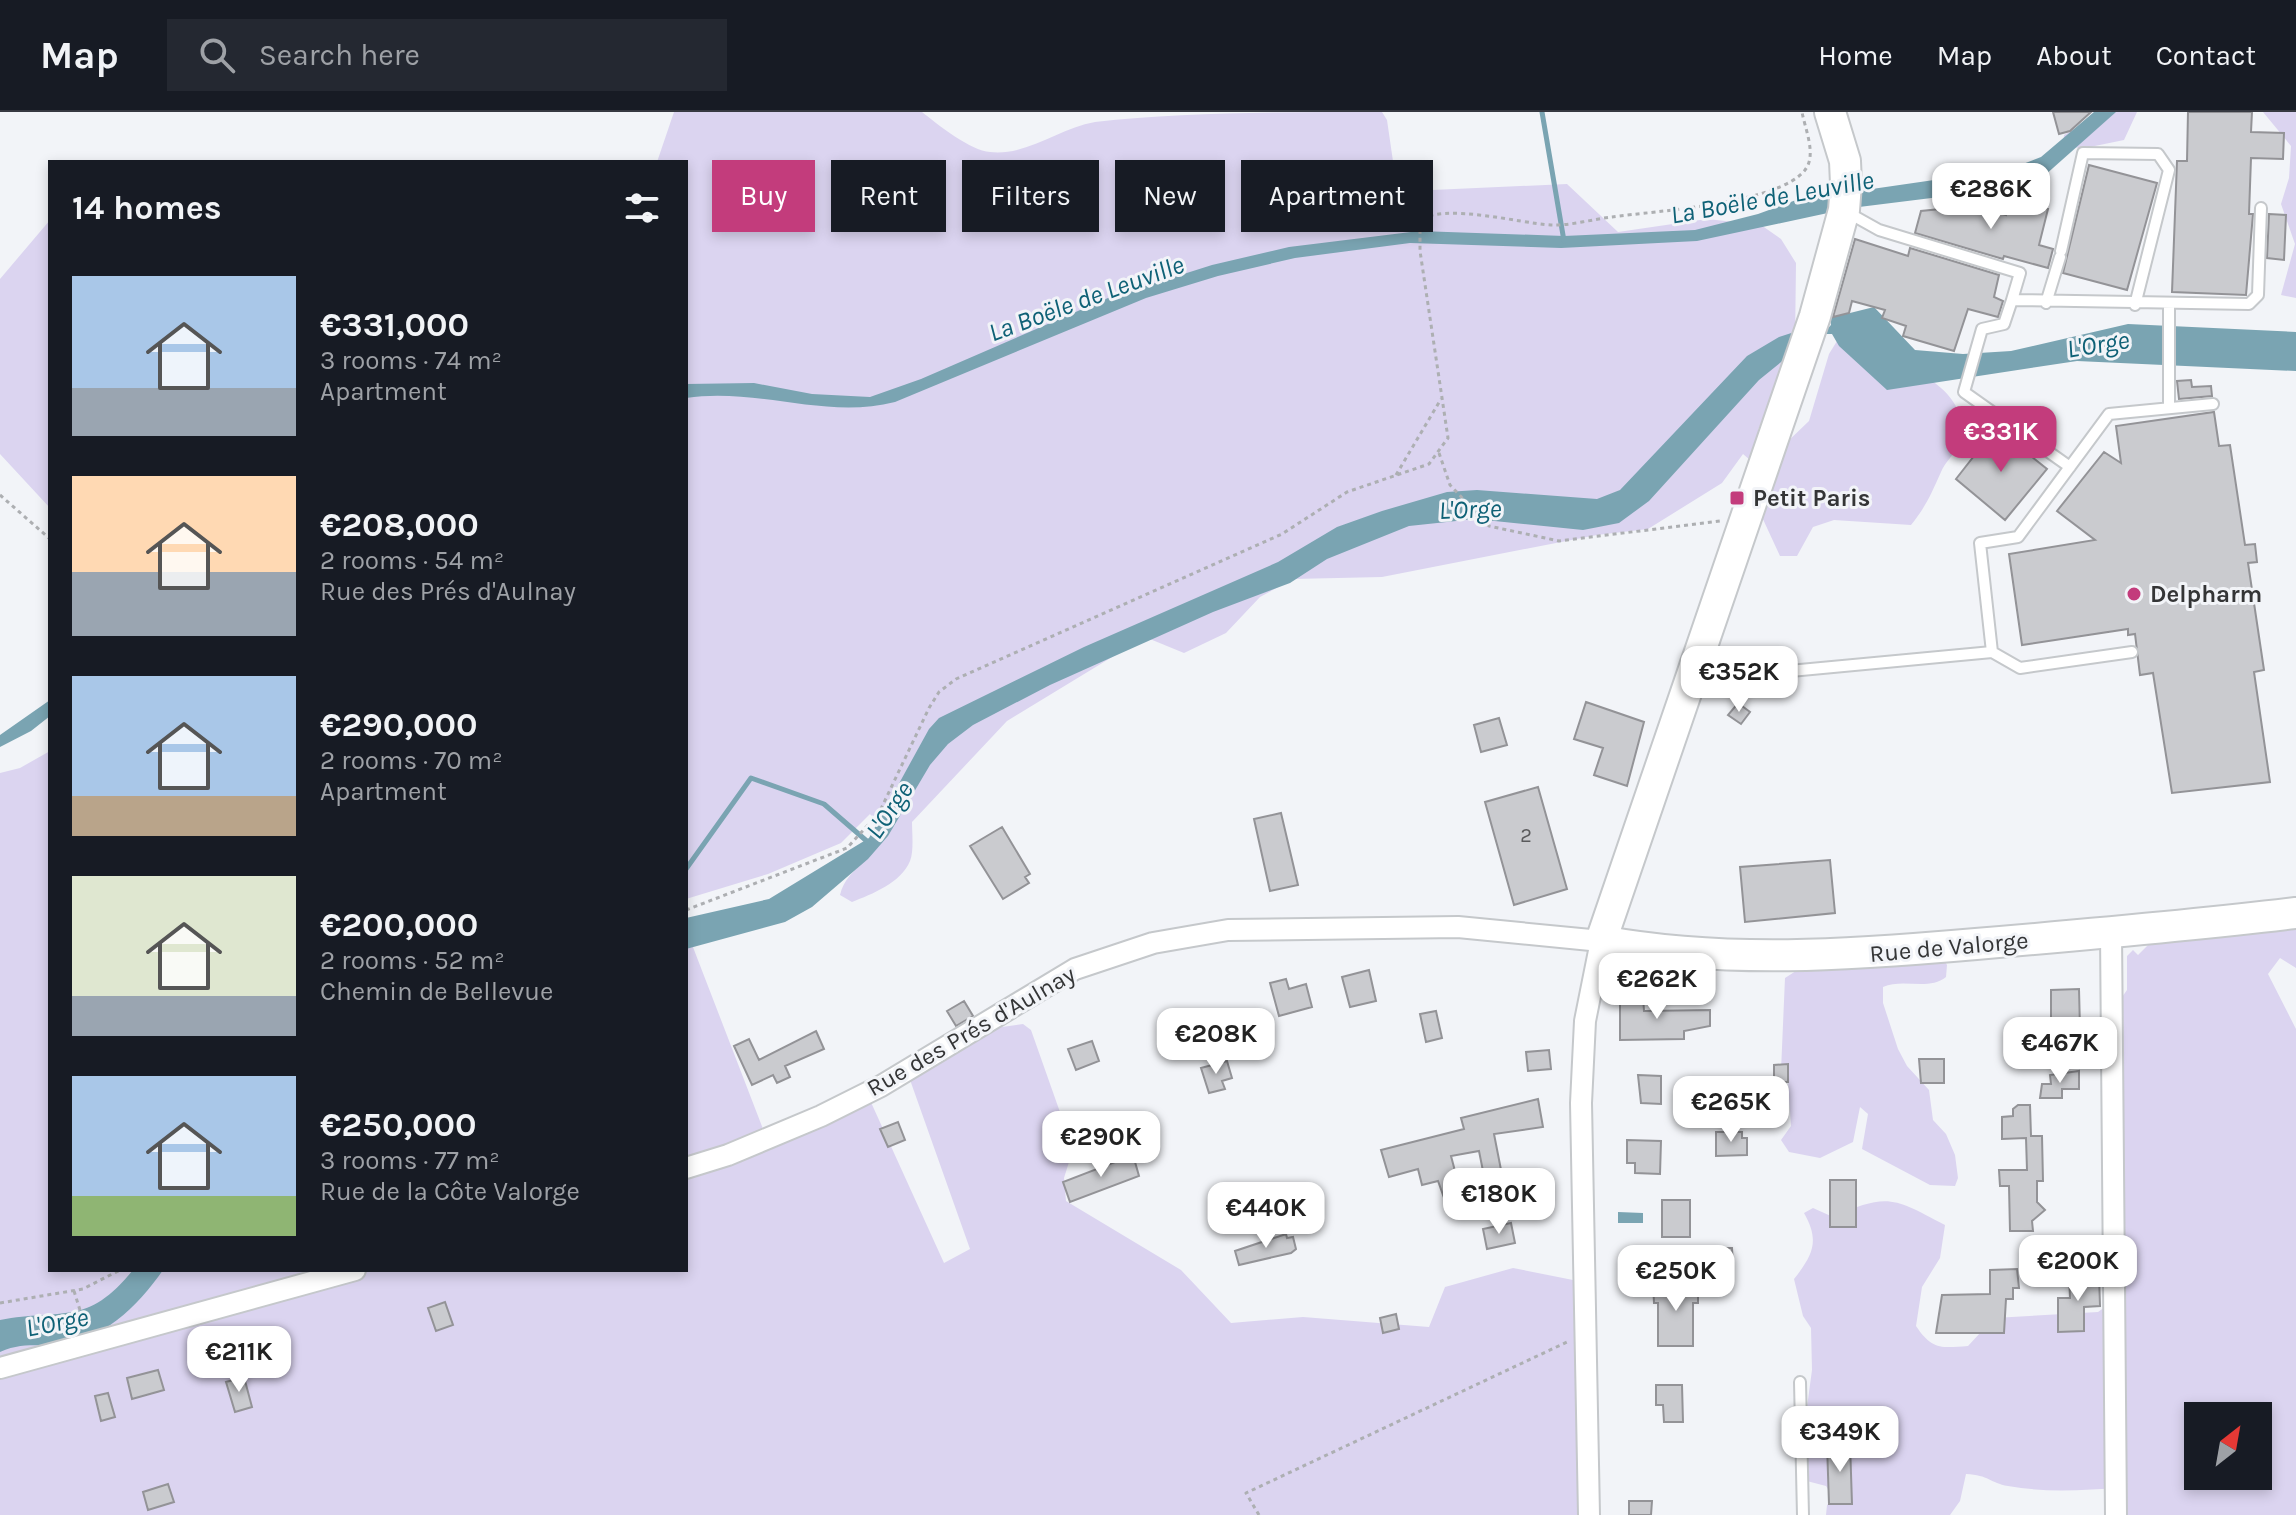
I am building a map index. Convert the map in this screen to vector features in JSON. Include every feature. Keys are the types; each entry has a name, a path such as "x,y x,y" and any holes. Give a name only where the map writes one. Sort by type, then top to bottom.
{"street":[{"path":"1589,1515 1582,1081 1588,996 1601,941 1810,330 1845,197 1845,161 1830,112"},
{"name":"Rue de Valorge","path":"1601,941 1663,952 1825,957 2111,933 2296,913"},
{"name":"Rue des Prés d'Aulnay","path":"688,1167 728,1155 821,1116 881,1086 1075,969 1153,943 1228,930 1458,927 1601,941"},
{"path":"2111,933 2116,1515"},
{"path":"0,1368 348,1272"}],"lane":[{"path":"2046,303 2083,153 2158,154 2169,170 2135,305"},
{"path":"1845,197 1879,230 2020,273 2004,324 1982,329 1964,392 2070,467"},
{"path":"2012,300 2135,305 2249,304 2258,295 2261,208"},
{"path":"2169,304 2169,408"},
{"path":"1992,652 1980,543 2018,537 2109,414 2213,404"},
{"path":"1689,680 1992,652 2020,668 2132,652"},
{"path":"1800,1382 1803,1515"}],"path":[{"path":"688,909 847,848 879,813 929,708 939,692 956,679 1282,534 1347,492 1429,464 1448,438 1420,251 1420,220 1429,214 1449,213 1556,225 1693,208 1762,193 1802,174 1811,158 1802,112"},
{"path":"1395,476 1441,399"},
{"path":"1439,453 1450,485 1489,526 1559,541 1721,521"},
{"path":"0,495 48,537"},
{"path":"0,1303 74,1291 116,1272"},
{"path":"74,1291 90,1344"},
{"path":"1259,1515 1246,1493 1585,1333"}],"shaded area":[{"path":"674,112 922,112 973,147 1004,152 1030,146 1095,122 1201,114 1382,112 1387,120 1393,160 1241,160 1241,232 1433,232 1433,190 1567,184 1618,232 1707,219 1761,225 1781,239 1796,263 1795,344 1758,430 1784,445 1809,421 1829,354 1837,341 1900,364 1941,388 1955,404 1961,423 1958,446 1911,525 1834,520 1813,527 1797,556 1780,556 1755,502 1757,466 1743,454 1722,483 1648,529 1597,535 1382,577 1293,579 1260,597 1226,633 1184,653 1145,637 1007,721 912,822 912,847 906,869 893,882 877,891 852,902 840,895 849,877 873,849 877,839 879,825 870,814 841,843 768,874 688,898 688,160 658,160"},
{"path":"2094,112 2137,112 2124,140 2085,148 2063,147 2064,135 2085,123"},
{"path":"2263,112 2296,112 2296,298 2281,295 2295,244 2281,204 2289,178 2291,146"},
{"path":"48,222 48,506 0,454 0,279"},
{"path":"48,752 48,1272 688,1272 688,934 770,1147 869,1098 944,1263 970,1249 909,1077 988,1029 1023,1024 1031,1030 1073,1149 1064,1178 1066,1201 1181,1270 1231,1323 1303,1317 1429,1327 1445,1287 1513,1268 1573,1280 1579,1335 1582,1515 0,1515 0,773 20,768"},
{"path":"2296,927 2296,968 2280,958 2268,974 2296,1029 2296,1515 2122,1515 2122,1488 2036,1490 1966,1474 1960,1501 1950,1515 1826,1515 1827,1505 1834,1498 1826,1486 1803,1480 1802,1444 1812,1370 1811,1328 1803,1316 1794,1279 1812,1248 1812,1232 1804,1213 1813,1208 1833,1217 1879,1201 1902,1204 1945,1225 1940,1258 1922,1287 1916,1326 1927,1340 1938,1346 1968,1346 1994,1318 2098,1312 2126,1292 2120,1000 2127,990 2127,956 2133,950 2138,955 2151,942 2262,933"},
{"path":"1943,959 1947,965 1946,977 1932,983 1883,987 1883,1003 1898,1049 1907,1066 1929,1090 1933,1120 1946,1134 1955,1155 1958,1178 1955,1186 1930,1185 1862,1149 1868,1114 1860,1107 1853,1142 1820,1158 1789,1152 1781,1140 1791,1126 1788,1080 1781,1071 1785,978 1799,969"}],"water":[{"path":"2094,112 2116,112 2044,176 2012,188 1851,208 1697,241 1561,248 1410,243 1295,258 1218,276 1146,298 895,402 869,407 843,407 739,397 688,398 688,384 754,383 812,394 870,397 921,379 1108,298 1212,265 1289,247 1411,232 1564,236 1695,230 1758,214 1796,200 2010,169 2041,157"},
{"name":"L'Orge","path":"1874,307 1915,350 1963,354 2011,351 2128,324 2296,332 2296,371 2077,361 1887,390 1839,346 1832,334 1822,334 1831,325 1830,318"},
{"name":"L'Orge","path":"1816,325 1802,345 1759,380 1649,501 1619,523 1583,530 1475,519 1409,526 1327,559 1290,583 1213,612 1050,685 973,725 948,744 930,765 888,836 868,859 812,907 785,922 688,948 688,918 769,899 869,838 929,729 939,718 1084,647 1278,562 1337,527 1382,511 1447,492 1477,490 1597,499 1620,490 1747,356 1779,337"},
{"path":"48,701 48,718 31,731 0,747 0,735"},
{"path":"1618,1212 1643,1213 1643,1223 1618,1223"},
{"name":"L'Orge","path":"131,1272 161,1272 130,1309 103,1330 71,1342 20,1346 0,1352 0,1320 73,1312 102,1300"}],"building":[{"path":"2053,112 2091,112 2070,131 2059,134"},
{"path":"2188,112 2252,112 2251,132 2284,133 2283,159 2251,158 2249,214 2253,214 2246,295 2172,292 2177,161 2187,161"},
{"path":"2089,165 2157,183 2127,290 2063,273"},
{"path":"2009,199 2048,209 2039,245 2053,249 2048,268 2004,256 2003,259 1915,233 1921,211 1970,206 2006,215"},
{"path":"2269,214 2286,215 2284,260 2267,258"},
{"path":"1855,239 1908,256 1910,248 1999,275 1994,297 2003,301 1998,317 1968,309 1954,351 1903,336 1906,326 1882,318 1885,310 1852,301 1849,313 1833,317"},
{"path":"2191,380 2192,387 2211,386 2212,396 2179,399 2177,381"},
{"name":"Delpharm","path":"2214,412 2219,446 2230,445 2245,545 2255,544 2257,562 2248,563 2264,670 2254,672 2270,782 2172,793 2153,673 2140,675 2135,634 2128,635 2128,629 2022,645 2009,554 2095,540 2057,511 2104,452 2121,463 2116,426"},
{"path":"1996,428 2047,469 2005,520 1956,479"},
{"path":"1586,702 1644,722 1627,786 1594,775 1603,748 1574,739"},
{"path":"1738,703 1750,712 1741,724 1728,715"},
{"path":"1499,718 1507,745 1481,752 1474,725"},
{"path":"1538,787 1567,889 1514,905 1485,802"},
{"path":"1281,813 1298,885 1270,891 1254,819"},
{"path":"1002,827 1030,874 1025,877 1029,883 1003,899 970,846"},
{"path":"1830,860 1835,913 1745,922 1740,867"},
{"path":"1369,970 1376,1001 1350,1007 1342,977"},
{"path":"1286,979 1289,989 1306,984 1312,1007 1279,1016 1270,983"},
{"path":"2079,989 2080,1029 2051,1029 2051,990"},
{"path":"1643,996 1644,1011 1710,1010 1710,1026 1684,1031 1684,1039 1620,1040 1620,997"},
{"path":"964,1001 973,1016 956,1026 947,1011"},
{"path":"1436,1011 1442,1038 1426,1042 1420,1014"},
{"path":"816,1031 824,1049 785,1066 790,1077 777,1083 773,1075 752,1085 734,1046 749,1039 759,1060"},
{"path":"1092,1041 1099,1061 1076,1070 1068,1049"},
{"path":"1549,1050 1551,1069 1528,1071 1526,1052"},
{"path":"1919,1059 1944,1059 1944,1083 1921,1083"},
{"path":"1227,1061 1232,1078 1222,1081 1225,1089 1209,1093 1201,1068"},
{"path":"1788,1064 1788,1082 1774,1082 1774,1065"},
{"path":"2079,1071 2079,1089 2062,1089 2062,1098 2040,1098 2042,1084 2051,1084 2050,1075"},
{"path":"1638,1075 1661,1076 1661,1104 1641,1103"},
{"path":"1538,1099 1543,1127 1494,1134 1503,1180 1498,1181 1500,1190 1461,1200 1463,1204 1448,1209 1438,1181 1422,1185 1418,1169 1389,1177 1381,1150 1464,1129 1461,1118","holes":["1479,1151 1485,1181 1459,1186 1451,1156"]},
{"path":"2018,1105 2030,1105 2031,1136 2042,1136 2043,1181 2037,1181 2037,1202 2045,1210 2032,1221 2033,1231 2010,1231 2009,1186 2000,1186 1999,1170 2027,1170 2026,1138 2002,1139 2002,1117 2013,1116 2013,1109"},
{"path":"898,1122 905,1140 888,1147 880,1129"},
{"path":"1716,1132 1742,1132 1742,1138 1747,1138 1747,1155 1716,1156"},
{"path":"1627,1140 1661,1141 1660,1174 1635,1173 1635,1163 1627,1163"},
{"path":"1133,1155 1139,1176 1070,1202 1063,1182"},
{"path":"1830,1180 1856,1180 1856,1227 1830,1227"},
{"path":"1662,1200 1690,1200 1690,1237 1662,1237"},
{"path":"1511,1223 1515,1243 1487,1249 1483,1229"},
{"path":"1286,1234 1287,1238 1293,1237 1296,1249 1291,1253 1239,1265 1235,1251"},
{"path":"1688,1248 1732,1248 1733,1265 1689,1266"},
{"path":"2017,1269 2019,1288 2013,1288 2013,1299 2006,1299 2004,1333 1936,1333 1942,1295 1990,1294 1990,1270"},
{"path":"2069,1276 2099,1276 2100,1306 2084,1307 2084,1331 2058,1332 2058,1298 2070,1298"},
{"path":"1653,1283 1698,1283 1698,1303 1693,1303 1693,1346 1658,1346 1658,1303 1654,1303"},
{"path":"445,1302 453,1325 436,1331 428,1308"},
{"path":"1396,1314 1399,1329 1383,1333 1380,1318"},
{"path":"158,1370 164,1390 132,1399 127,1378"},
{"path":"244,1377 252,1407 235,1412 226,1382"},
{"path":"1656,1385 1682,1385 1683,1422 1664,1422 1663,1405 1656,1405"},
{"path":"108,1393 115,1417 101,1421 95,1396"},
{"path":"1850,1443 1852,1504 1829,1504 1827,1444"},
{"path":"168,1484 174,1502 148,1510 143,1492"},
{"path":"1629,1501 1652,1501 1651,1515 1629,1515"}],"waterway":[{"path":"1542,112 1564,241"},
{"name":"L'Orge","path":"688,866 751,778 824,804 869,843"}],"place":[{"name":"Petit Paris","path":"1737,498"},
{"name":"Delpharm","path":"2134,594"}],"water label":[{"name":"La Boële de Leuville","path":"1772,197"},
{"name":"La Boële de Leuville","path":"1086,298"}]}
